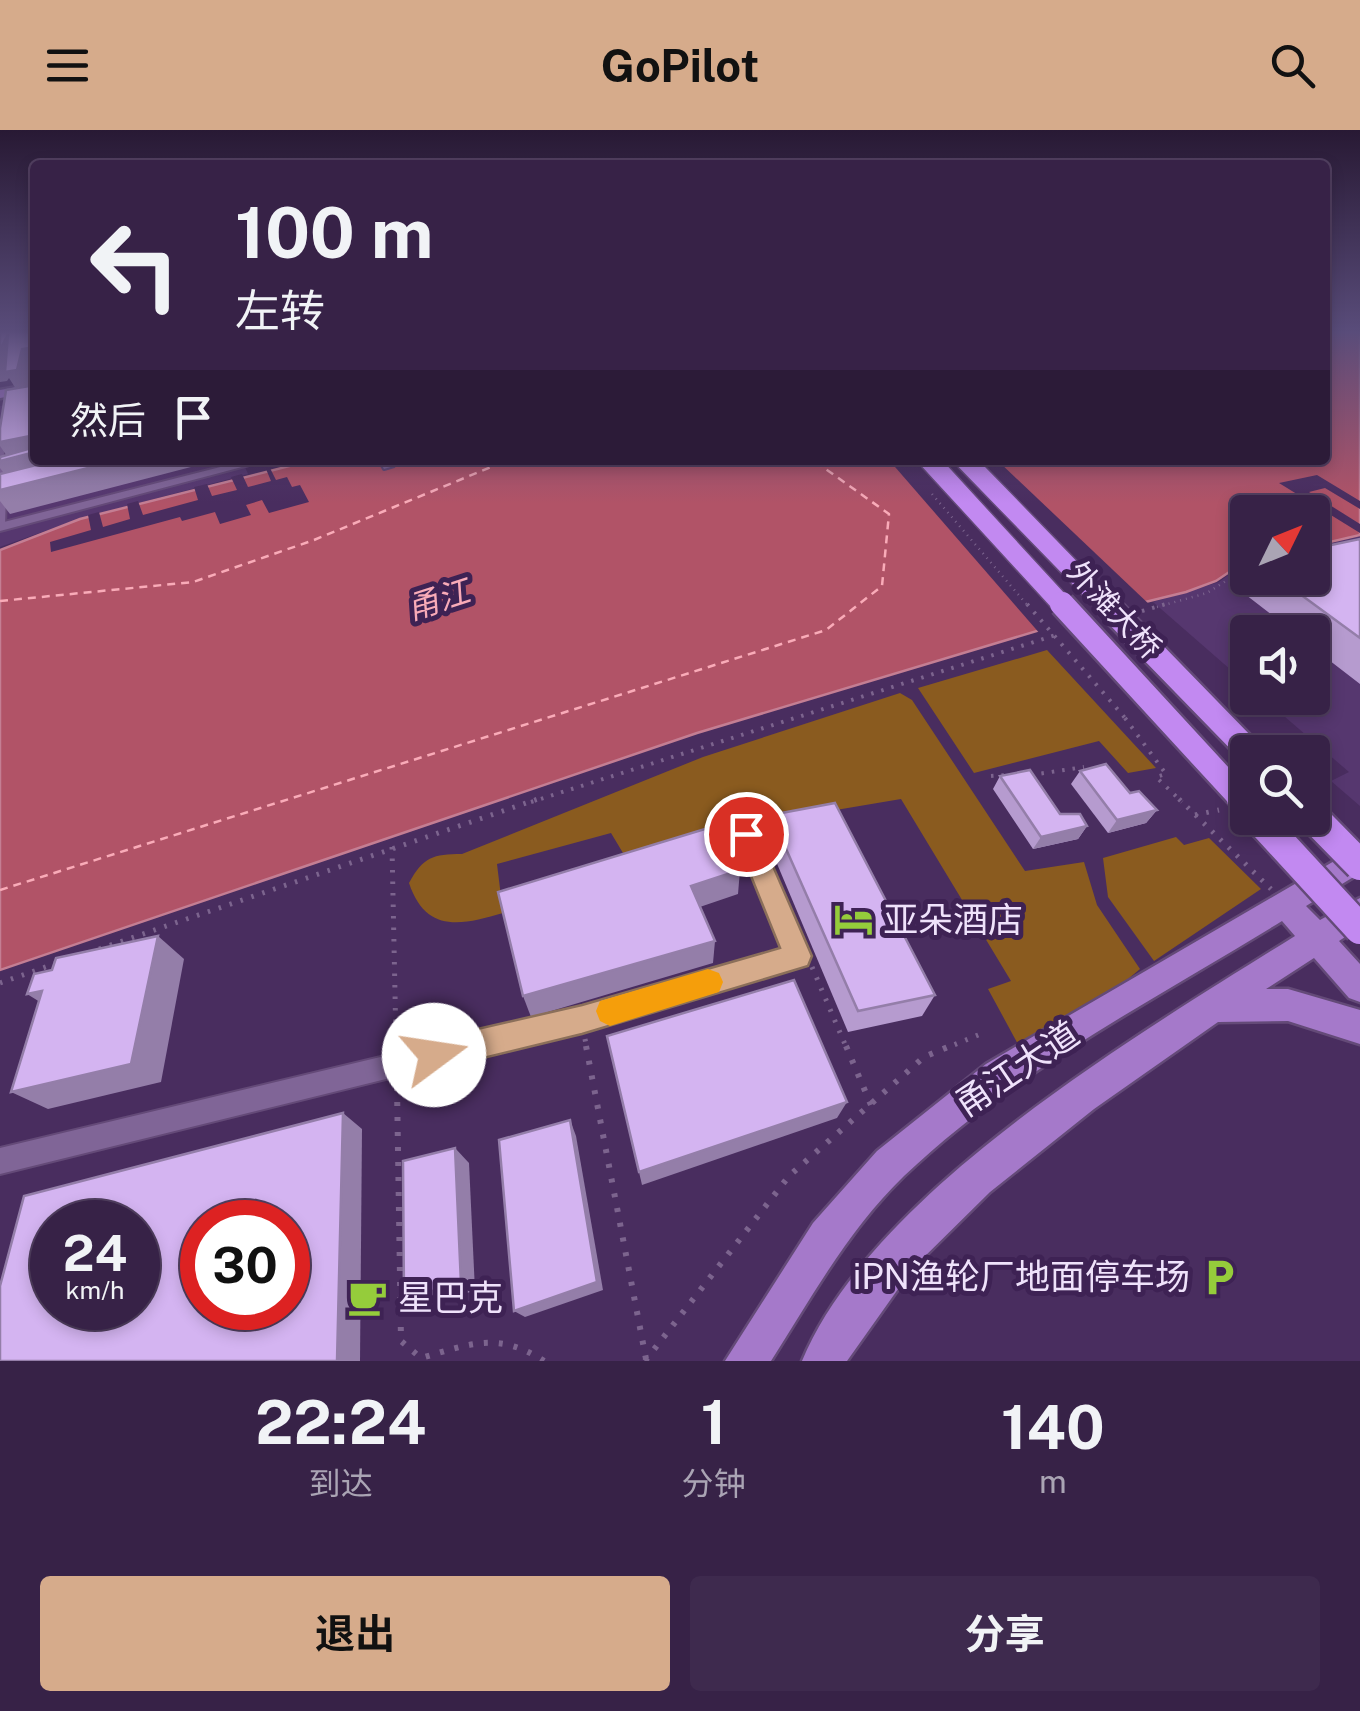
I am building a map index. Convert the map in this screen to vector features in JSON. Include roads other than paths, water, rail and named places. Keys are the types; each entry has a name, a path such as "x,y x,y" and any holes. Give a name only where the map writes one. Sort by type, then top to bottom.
{"main road":[{"name":"外滩大桥","path":"934,465 1230,793"},
{"name":"外滩大桥","path":"970,465 1233,735"},
{"path":"1330,833 1360,861"},
{"name":"外滩大桥","path":"1269,835 1360,929"}],"street":[{"path":"0,394 30,389"},
{"path":"0,404 30,398"},
{"path":"1,527 241,465"},
{"path":"3,494 22,489"},
{"path":"0,1161 582,1020 798,956 746,834 755,833"},
{"name":"甬江大道","path":"746,1361 827,1236 890,1164 998,1076 1360,861"},
{"path":"1285,904 1360,987"},
{"name":"甬江大道","path":"823,1361 853,1312 927,1224 1048,1123 1360,911"},
{"path":"1218,1006 1288,1005 1360,1028"}],"lane":[{"path":"1,527 2,430"}],"water":[{"name":"甬江","path":"1330,388 1360,388 1360,535 1330,542 1330,495 1230,495 1230,572 1216,581 697,733 0,970 0,550 80,519 293,465 1330,465"}],"place":[{"name":"亚朵酒店","path":"853,920"},
{"name":"iPN渔轮厂地面停车场","path":"1220,1277"},
{"name":"星巴克","path":"368,1298"}]}
